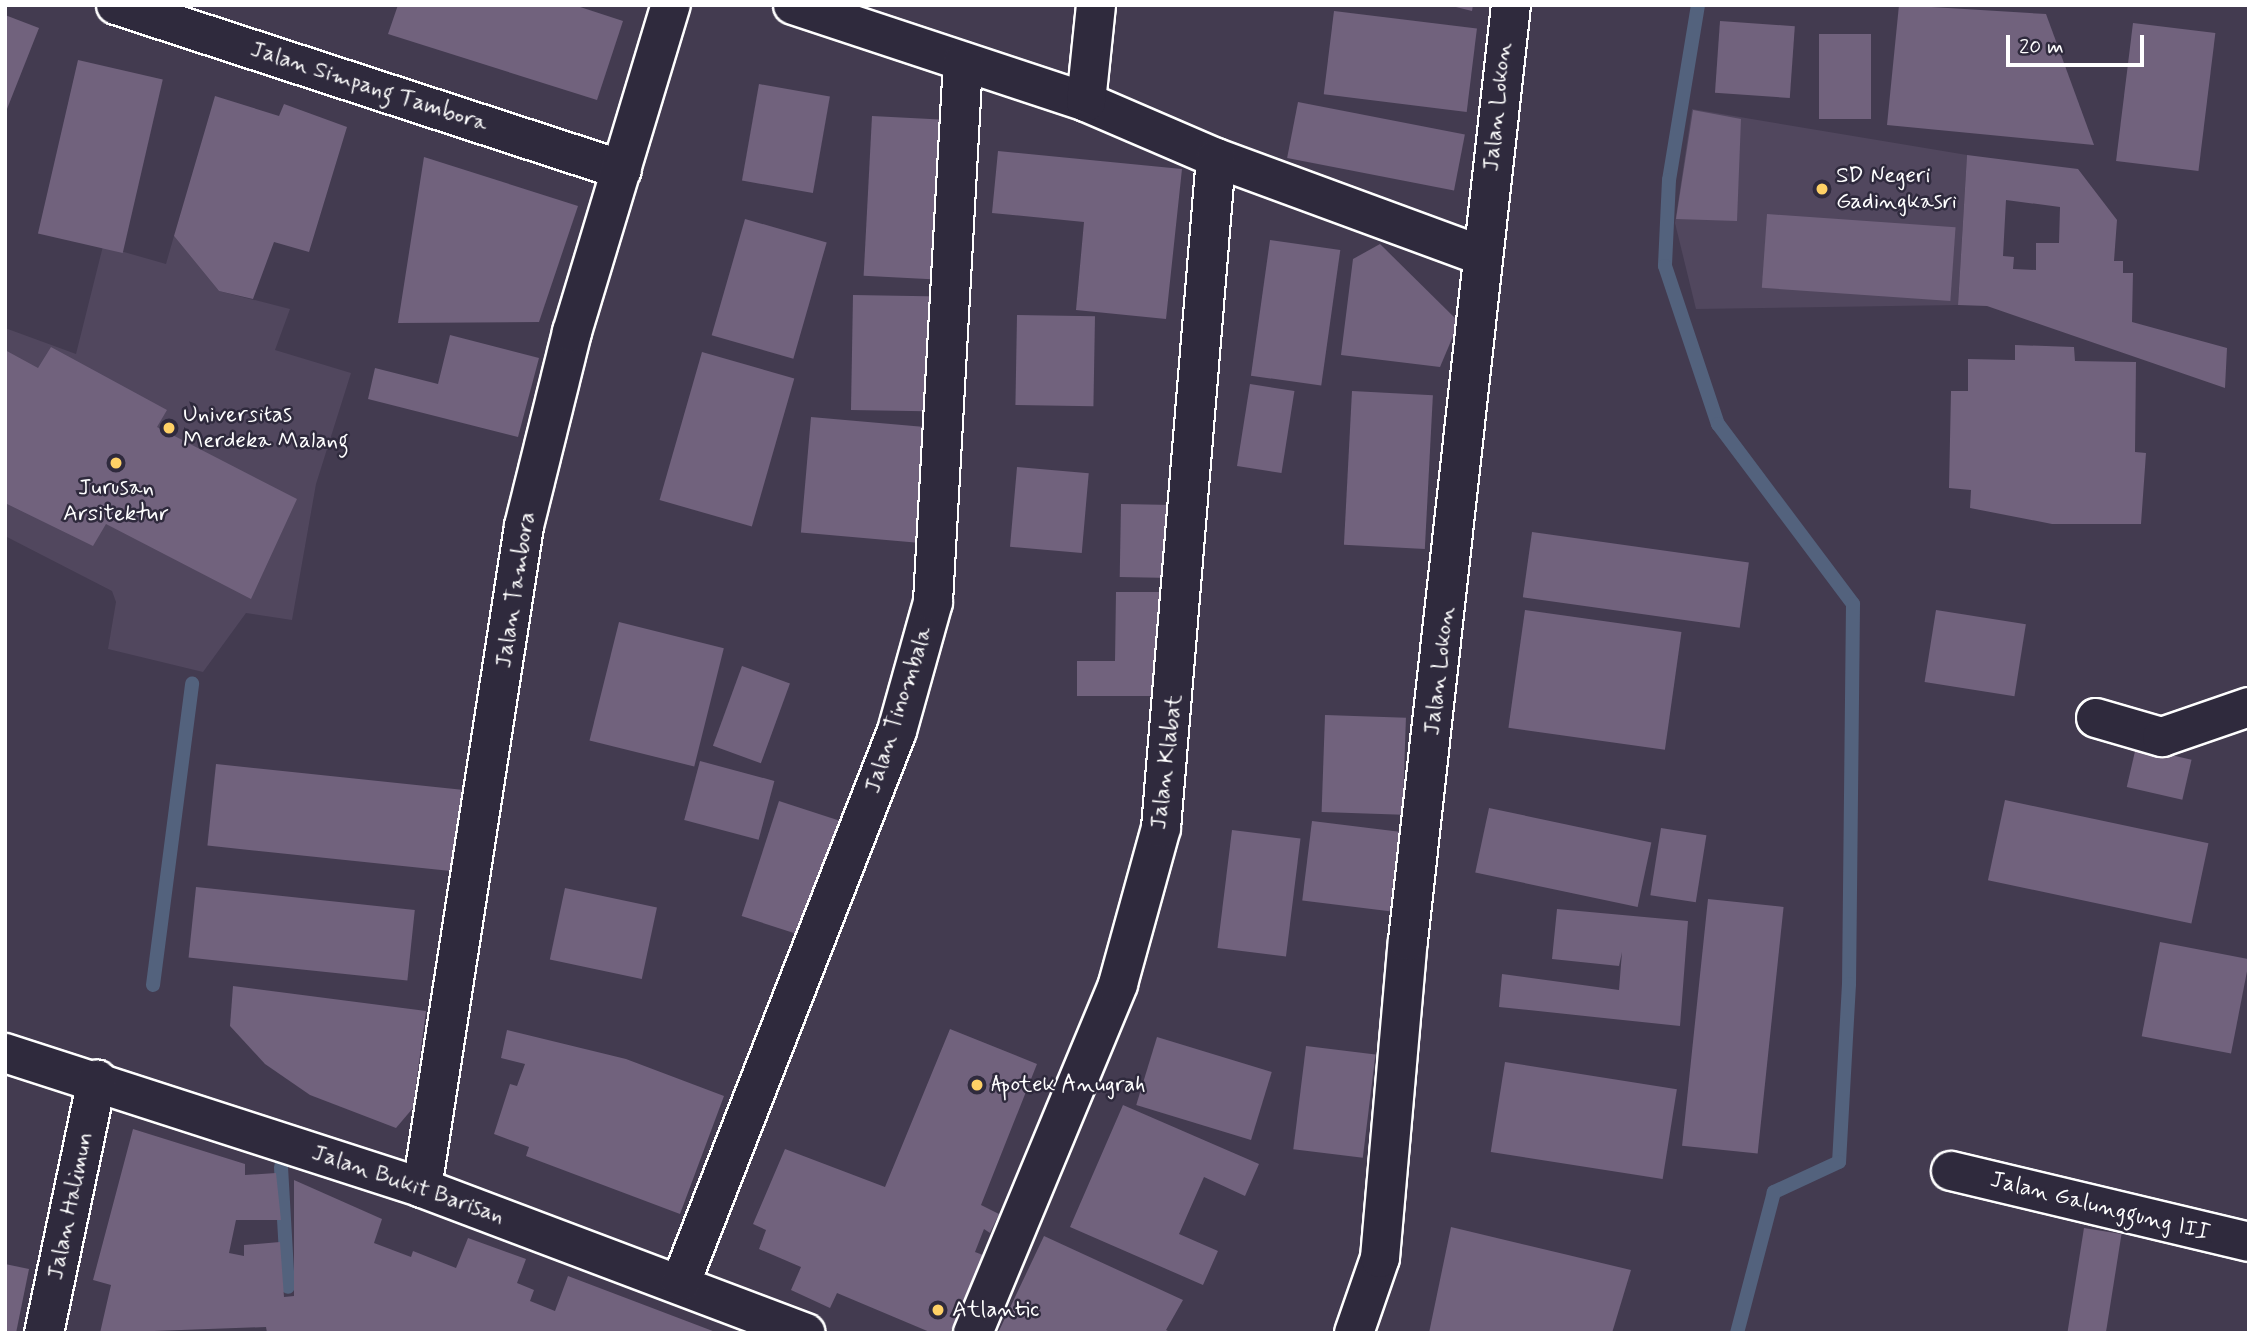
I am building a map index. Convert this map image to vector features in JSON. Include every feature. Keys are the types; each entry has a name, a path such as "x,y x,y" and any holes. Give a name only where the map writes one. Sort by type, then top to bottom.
{"street":[{"name":"Jalan Simpang Tambora","path":"117,5 622,170"},
{"name":"Jalan Tambora","path":"422,1188 524,526 572,332 671,5"},
{"path":"793,5 1086,103 1216,158 1483,256"},
{"path":"1086,103 1096,5"},
{"name":"Jalan Lokon","path":"1354,1333 1380,1258 1511,5"},
{"name":"Jalan Tinombala","path":"681,1282 897,732 933,602 962,62"},
{"name":"Jalan Klabat","path":"973,1333 1118,984 1161,828 1216,158"},
{"path":"2096,718 2162,737 2249,707"},
{"name":"Jalan Bukit Barisan","path":"5,1053 97,1079 422,1188 681,1282 806,1333"},
{"name":"Jalan Halimun","path":"44,1333 97,1079"},
{"name":"Jalan Galunggung III","path":"1951,1171 2249,1242"}],"shaded area":[{"name":"SD Negeri Gadingkasri","path":"1692,109 1967,155 1958,305 1696,309 1675,223"},
{"name":"Universitas Merdeka Malang","path":"174,236 219,291 290,309 275,350 351,373 316,484 292,620 246,613 203,672 108,649 116,602 112,591 5,536 5,328 76,354 103,246 166,264"}],"building":[{"path":"398,5 574,5 623,21 597,100 388,34"},
{"path":"1448,5 1473,5 1472,11"},
{"path":"1899,5 2046,14 2094,145 1887,125"},
{"path":"1334,11 1477,29 1467,112 1324,94"},
{"path":"5,15 39,28 5,114"},
{"path":"1720,21 1795,26 1790,98 1715,93"},
{"path":"2133,23 2215,33 2198,171 2116,161"},
{"path":"1819,34 1871,34 1871,119 1819,119"},
{"path":"78,60 163,80 123,253 38,233"},
{"path":"759,84 830,97 813,193 742,181"},
{"path":"215,96 279,116 284,104 347,127 309,252 274,242 253,299 219,291 174,236"},
{"path":"1298,102 1465,134 1454,190 1287,158"},
{"path":"1693,110 1741,119 1737,221 1676,219"},
{"path":"872,116 940,120 932,279 864,276"},
{"path":"998,151 1182,169 1166,319 1076,310 1084,222 992,213"},
{"path":"1967,155 2078,169 2117,220 2114,261 2123,261 2123,273 2133,273 2132,322 2227,348 2225,388 1987,306 1958,305","holes":["2006,200 2060,207 2059,243 2036,243 2036,270 2013,269 2014,257 2003,256"]},
{"path":"424,157 578,206 539,322 398,323"},
{"path":"1767,214 1956,227 1950,301 1762,288"},
{"path":"745,219 827,242 793,359 712,335"},
{"path":"1270,240 1340,250 1321,386 1251,376"},
{"path":"1380,244 1459,322 1440,367 1341,355 1353,259"},
{"path":"853,295 942,297 940,412 851,410"},
{"path":"1017,315 1095,316 1093,406 1015,405"},
{"path":"450,335 539,358 518,437 368,399 375,368 438,384"},
{"path":"2015,345 2074,347 2075,361 2136,362 2135,452 2146,453 2141,524 2052,524 1970,508 1971,490 1949,488 1951,391 1968,391 1968,359 2015,360"},
{"name":"Jurusan Arsitektur","path":"51,347 167,410 157,427 297,499 251,599 106,524 93,546 5,503 5,350 38,368"},
{"path":"702,352 794,378 752,526 660,500"},
{"path":"1250,384 1294,391 1281,473 1237,466"},
{"path":"1352,391 1433,395 1425,549 1344,545"},
{"path":"811,417 931,427 920,543 801,533"},
{"path":"1017,467 1089,473 1082,553 1010,547"},
{"path":"1121,504 1173,505 1172,578 1120,577"},
{"path":"1532,532 1749,562 1740,628 1523,597"},
{"path":"1116,592 1161,592 1160,696 1077,696 1077,661 1115,661"},
{"path":"1525,610 1681,632 1665,750 1508,728"},
{"path":"1936,610 2026,624 2014,696 1925,682"},
{"path":"619,622 724,648 694,767 589,740"},
{"path":"742,666 790,683 761,763 713,746"},
{"path":"1325,715 1406,718 1403,815 1322,812"},
{"path":"2136,747 2192,760 2182,800 2127,787"},
{"path":"700,761 774,781 759,840 684,820"},
{"path":"216,764 462,790 453,871 207,846"},
{"path":"2005,800 2208,843 2191,923 1988,880"},
{"path":"779,801 839,820 802,936 742,916"},
{"path":"1489,808 1651,843 1638,907 1475,873"},
{"path":"1312,821 1399,832 1390,911 1302,900"},
{"path":"1661,828 1706,835 1696,902 1650,895"},
{"path":"1232,830 1300,838 1286,957 1217,948"},
{"path":"196,887 415,910 407,981 189,958"},
{"path":"565,888 657,908 642,979 550,959"},
{"path":"1708,899 1784,907 1758,1154 1682,1146"},
{"path":"1557,909 1688,921 1680,1026 1499,1007 1502,974 1619,990 1622,952 1619,966 1552,959"},
{"path":"2160,942 2249,959 2231,1054 2142,1036"},
{"path":"233,986 426,1011 413,1108 396,1128 310,1095 265,1064 230,1026"},
{"path":"950,1029 1037,1064 981,1205 999,1214 990,1233 984,1229 975,1252 983,1255 950,1333 932,1333 837,1293 830,1308 791,1290 801,1267 759,1249 766,1230 753,1224 785,1149 885,1187"},
{"path":"507,1030 626,1059 724,1096 680,1214 526,1156 529,1147 494,1134 510,1084 517,1086 525,1064 501,1058"},
{"path":"1157,1037 1272,1072 1251,1140 1136,1105"},
{"path":"1306,1046 1375,1055 1363,1158 1293,1149"},
{"path":"1505,1062 1677,1089 1663,1179 1491,1152"},
{"path":"1123,1105 1259,1164 1245,1196 1204,1177 1179,1234 1218,1251 1203,1285 1070,1227"},
{"path":"133,1129 245,1164 245,1175 276,1173 281,1220 236,1220 229,1253 244,1256 244,1245 280,1242 284,1297 294,1296 294,1180 382,1219 374,1243 411,1257 413,1251 456,1268 468,1238 526,1259 517,1283 534,1290 530,1301 555,1311 568,1276 718,1333 267,1333 266,1327 100,1333 111,1285 93,1280"},
{"path":"1451,1227 1631,1270 1612,1333 1429,1333"},
{"path":"2084,1228 2122,1234 2106,1333 2067,1333"},
{"path":"1044,1236 1183,1300 1166,1330 1172,1333 998,1333"},
{"path":"5,1264 29,1269 16,1333 5,1333"}],"waterway":[{"path":"1698,5 1669,180 1665,266 1718,424 1853,604 1849,984 1839,1162 1774,1192 1737,1333"},
{"path":"153,985 192,684"},
{"path":"281,1167 288,1287"}],"place":[{"name":"SD Negeri Gadingkasri","path":"1822,189"},
{"name":"Universitas Merdeka Malang","path":"169,428"},
{"name":"Jurusan Arsitektur","path":"116,463"},
{"name":"Apotek Anugrah","path":"977,1085"},
{"name":"Atlantic","path":"938,1310"}]}
